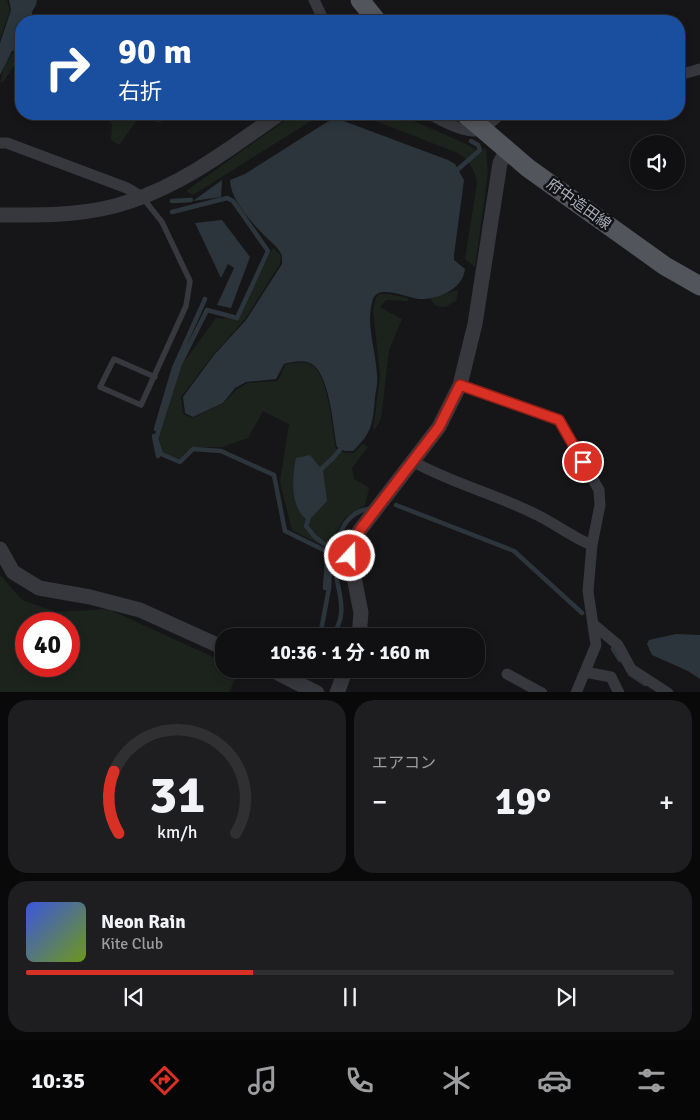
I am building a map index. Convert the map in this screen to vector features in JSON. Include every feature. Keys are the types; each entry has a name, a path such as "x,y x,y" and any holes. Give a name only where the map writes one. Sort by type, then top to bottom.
{"main road":[{"path":"360,0 372,15"},
{"name":"府中造田線","path":"473,120 528,168 665,266 700,286"}],"street":[{"path":"314,0 321,15"},
{"path":"685,73 700,69"},
{"path":"0,215 78,213 108,208 142,197 204,166 270,120"},
{"path":"443,120 467,130 484,129 494,120"},
{"path":"0,143 7,143 127,188 142,197"},
{"path":"360,628 360,608 350,556 352,544 360,530 439,427 460,385 469,354 478,306 500,163 507,150"},
{"path":"460,385 559,420 599,490 600,505 592,545 588,591 596,645 576,692"},
{"path":"412,461 432,472 535,514 578,540 592,545"},
{"path":"0,549 13,572 39,588 90,597 140,610 215,644"},
{"path":"593,624 618,645 631,669 668,692"},
{"path":"585,672 610,677 619,692"},
{"path":"507,674 542,692"},
{"path":"289,678 318,692"},
{"path":"337,692 342,678"}],"lane":[{"path":"142,197 162,222 190,281 186,306 155,377 141,405 100,387 114,359 155,377"}],"shaded area":[{"path":"0,0 7,0 10,10 0,39"},
{"path":"9,0 37,0 32,15 15,15 15,51 12,51 0,75 0,43 11,10"},
{"path":"15,53 15,66 4,81 0,83 5,64"},
{"path":"108,120 137,120 119,145 111,140 112,124"},
{"path":"286,120 312,120 193,195 186,191"},
{"path":"341,120 448,160 455,164 464,180 454,255 454,260 465,269 460,282 455,288 434,298 419,299 387,292 376,295 373,299 370,327 377,383 373,414 368,433 353,451 345,451 337,447 326,386 315,366 307,362 298,361 284,364 276,379 246,382 235,388 223,403 193,417 185,413 183,397 214,355 246,320 282,264 280,251 255,226 238,204 231,188 230,180 245,174 327,122"},
{"path":"373,120 412,120 466,144 481,153 484,148 486,150 488,173 475,267 465,259 477,183 475,174 468,162 458,153"},
{"path":"222,180 221,197 193,201"},
{"path":"222,220 250,257 231,308 217,305 234,268 228,264 221,278 195,223"},
{"path":"273,248 281,256 280,264 245,319 213,355 181,397 183,414 193,418 224,403 236,390 247,383 277,381 285,365 305,362 315,368 325,388 336,449 346,453 354,453 363,444 368,447 352,468 354,479 369,489 365,505 344,519 335,535 345,549 343,553 339,554 292,530 280,482 289,424 263,411 248,438 222,447 192,447 180,459 162,453 158,440 181,366 216,318 237,319"},
{"path":"457,290 456,301 445,307 436,306 430,299"},
{"path":"380,294 408,298 408,301 386,300 380,307 402,319 389,350 381,419 373,432 380,376 373,310 376,297"},
{"path":"310,455 323,471 327,501 312,517 306,519 297,507 293,482 296,458"},
{"path":"0,575 22,600 56,612 108,609 215,658 215,678 236,678 229,692 0,692"},
{"path":"676,634 700,635 700,679 688,671 652,655 647,644 649,640"}],"waterway":[{"path":"456,171 480,150 478,145 471,141"},
{"path":"172,212 227,198 233,201 268,251 237,318 207,310 179,366 156,439 161,454 180,462 193,449 221,451 274,475 285,531 328,552 325,588"},
{"path":"172,201 191,200"},
{"path":"156,429 174,368 205,299"},
{"path":"154,436 158,456"},
{"path":"318,472 343,446"},
{"path":"396,505 514,551 582,613"},
{"path":"337,628 341,609 335,565 337,544 344,525 350,518 358,512 368,509"},
{"path":"310,514 306,526 315,537 331,549 329,588 322,628"},
{"path":"613,649 620,660"},
{"path":"630,674 645,684"}],"route":[{"path":"350,556 352,544 360,530 439,427 460,385 559,420 583,462"}]}
